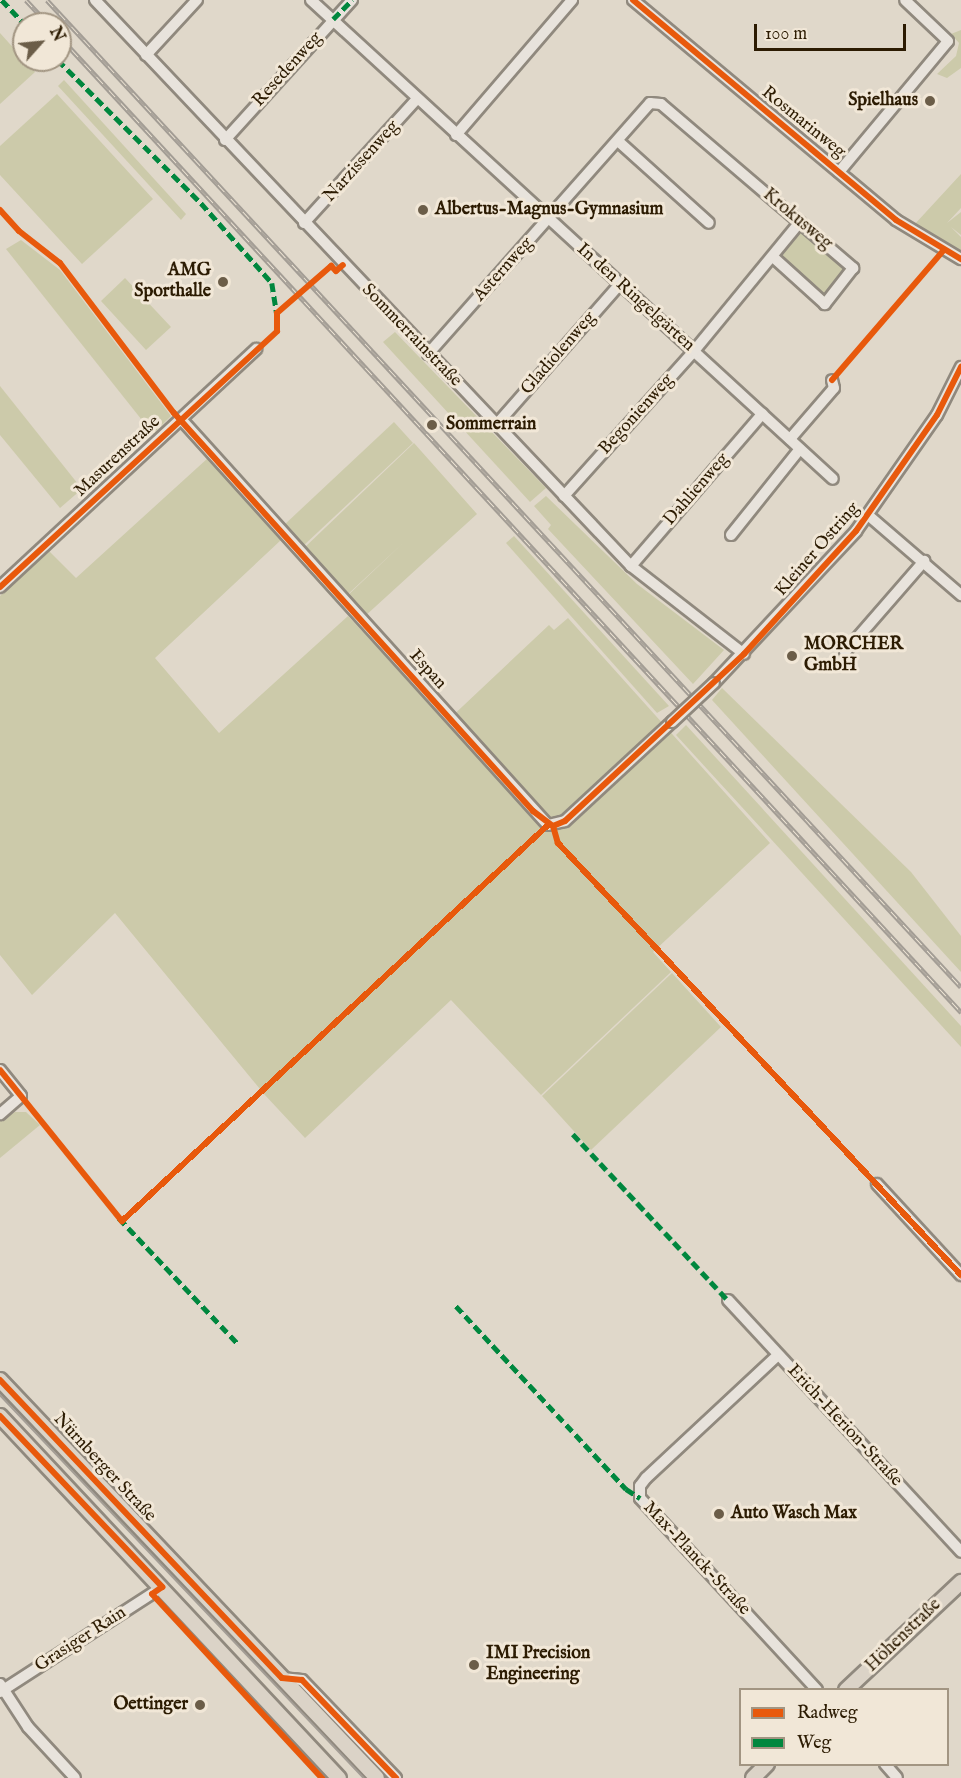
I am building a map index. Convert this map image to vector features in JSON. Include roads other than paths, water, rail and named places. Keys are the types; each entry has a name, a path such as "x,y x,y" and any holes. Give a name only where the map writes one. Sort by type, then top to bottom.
{"main road":[{"name":"Nürnberger Straße","path":"0,1380 377,1778"},
{"path":"0,1416 339,1778"},
{"name":"Höhenstraße","path":"847,1688 961,1582"},
{"path":"753,1778 765,1766"}],"street":[{"name":"Sommerrainstraße","path":"95,0 225,140 631,566 744,654"},
{"path":"146,55 196,0"},
{"name":"In den Ringelgärten","path":"311,0 549,221 833,478"},
{"name":"Resedenweg","path":"225,140 352,0"},
{"path":"456,135 572,0"},
{"name":"Rosmarinweg","path":"633,0 838,172 918,235 961,259"},
{"path":"838,172 948,41 905,0"},
{"name":"Narzissenweg","path":"304,223 417,99"},
{"name":"Asternweg","path":"428,354 549,221 651,103"},
{"name":"Krokusweg","path":"651,103 661,104 853,268 825,303 773,257"},
{"path":"618,141 709,223"},
{"name":"Begonienweg","path":"564,496 694,351 800,222"},
{"name":"Gladiolenweg","path":"497,424 620,284"},
{"name":"Masurenstraße","path":"0,587 256,350"},
{"name":"Kleiner Ostring","path":"669,725 744,654 868,515 937,415 961,367"},
{"path":"790,439 834,388 832,380"},
{"name":"Dahlienweg","path":"631,566 762,414"},
{"name":"Espan","path":"181,419 548,825 565,821 669,725"},
{"path":"731,535 800,449"},
{"path":"868,515 961,595"},
{"path":"845,652 924,561"},
{"path":"0,1070 21,1096 0,1114"},
{"path":"877,1185 961,1275"},
{"name":"Erich-Herion-Straße","path":"728,1300 961,1552"},
{"name":"Max-Planck-Straße","path":"778,1355 646,1478 640,1486 640,1498 816,1688"},
{"name":"Grasiger Rain","path":"1,1689 162,1587"},
{"path":"282,1678 302,1680 396,1778"},
{"path":"1,1689 28,1727 75,1778"},
{"path":"887,1766 897,1778"}],"tram line":[{"path":"0,1395 364,1778"}],"railway":[{"path":"26,0 37,12"},
{"path":"47,0 961,987"},
{"path":"72,50 961,1012"}],"place":[{"name":"Spielhaus","path":"930,101"},
{"name":"Albertus-Magnus-Gymnasium","path":"423,210"},
{"name":"AMG Sporthalle","path":"223,282"},
{"name":"Sommerrain","path":"432,425"},
{"name":"MORCHER GmbH","path":"792,656"},
{"name":"Auto Wasch Max","path":"719,1514"},
{"name":"IMI Precision Engineering","path":"474,1665"},
{"name":"Oettinger","path":"200,1705"}]}
